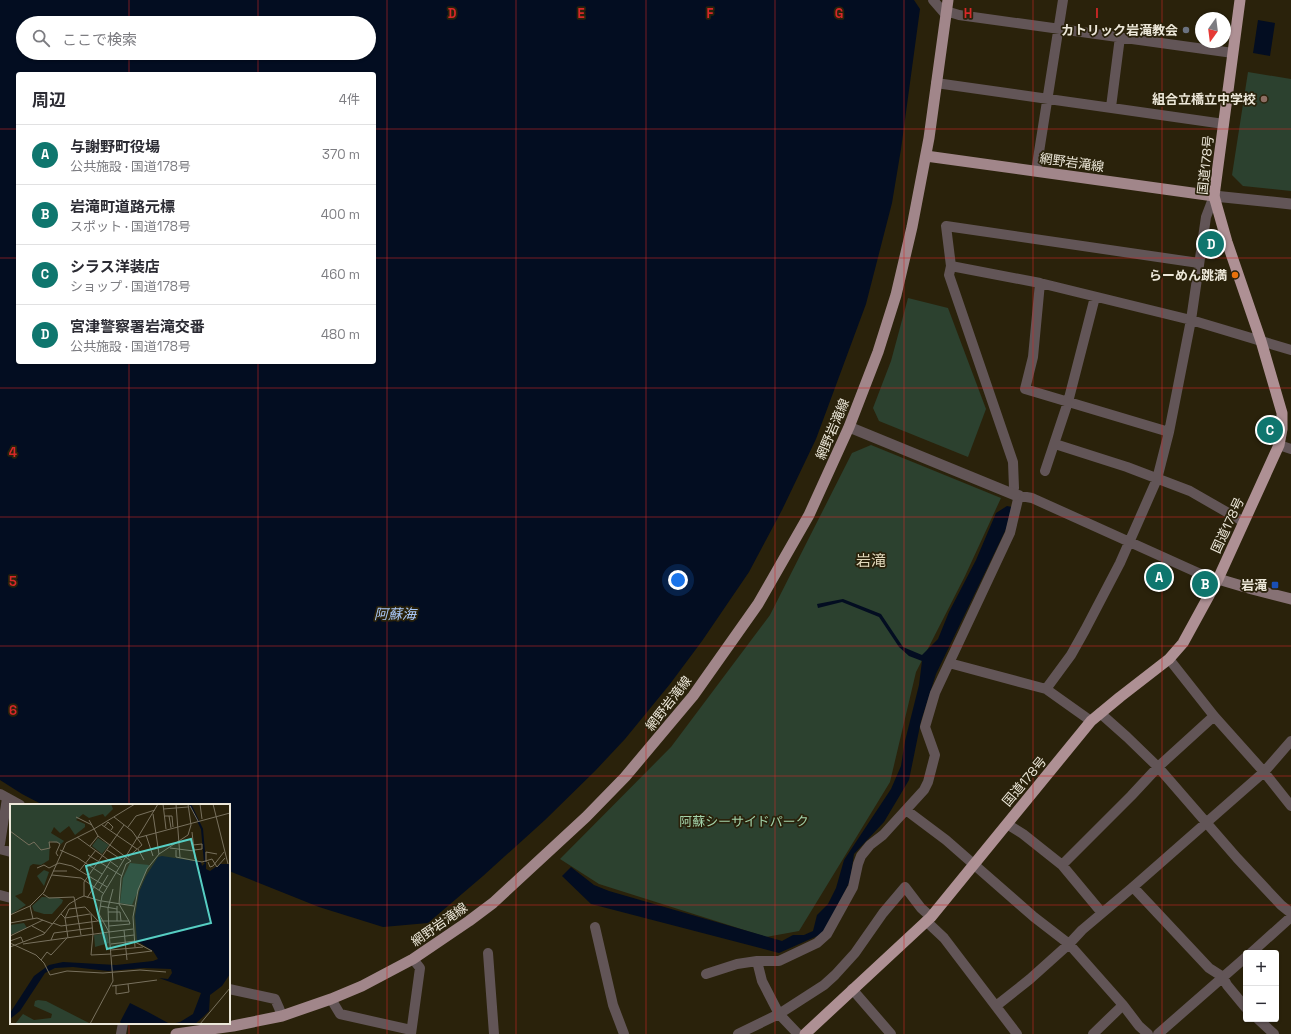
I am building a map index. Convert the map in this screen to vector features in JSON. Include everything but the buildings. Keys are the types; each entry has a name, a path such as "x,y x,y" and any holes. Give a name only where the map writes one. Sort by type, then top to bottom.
{"highway":[{"name":"国道178号","path":"805,1034 929,919 1091,721 1169,659 1183,644 1218,579 1279,445 1282,429 1282,413 1261,341 1227,242 1214,196 1240,0"}],"main road":[{"name":"網野岩滝線","path":"176,1034 233,1026 282,1016 331,999 362,986 413,959 469,921 493,902 586,818 625,777 688,702 758,604 808,515 849,427 878,352 896,295 912,227 926,156 947,8"},
{"name":"網野岩滝線","path":"926,156 1214,196"},
{"path":"1218,579 1291,599"}],"street":[{"path":"932,0 959,15 1233,53"},
{"path":"1036,171 1063,0"},
{"path":"1110,107 1120,37"},
{"path":"936,83 1224,124"},
{"path":"1046,688 1071,655 1086,630 1129,543 1157,478 1169,432 1191,320 1206,217 1214,196 1291,204"},
{"path":"706,974 737,964 757,961 779,961 817,943 827,934 853,887 861,856 870,845 883,835 906,810 924,790 928,782 935,755 925,727 934,693 1010,533 1015,495 1013,462 949,275 951,266 946,226 1199,262"},
{"path":"951,266 1040,283 1191,320 1291,350"},
{"path":"1040,283 1033,357 1025,389 1169,432"},
{"path":"1045,471 1068,402 1095,297"},
{"path":"849,427 1015,495 1032,498 1129,543 1205,576 1218,579"},
{"path":"1055,444 1126,467 1190,491 1244,522"},
{"path":"1279,445 1291,449"},
{"path":"1169,659 1214,716 1264,772 1291,806"},
{"path":"949,663 1046,688 1091,721"},
{"path":"1100,713 1158,767 1237,858 1281,905 1291,913"},
{"path":"1062,865 1158,767 1214,716"},
{"path":"996,1006 1030,979 1070,944 1082,930 1264,772 1291,742"},
{"path":"0,844 3,796 18,804"},
{"path":"906,810 946,840 1034,917 1070,944 1123,1005 1139,1026 1148,1034"},
{"path":"1007,824 1024,834 1062,865 1102,913"},
{"path":"0,849 10,852"},
{"path":"738,1034 779,1014 824,985 855,953 883,914 905,887 1017,1034"},
{"path":"1133,887 1209,968 1223,977 1227,985 1243,1004"},
{"path":"0,895 10,898"},
{"path":"1254,950 1291,917"},
{"path":"595,927 613,1005 624,1034"},
{"path":"488,952 494,1034"},
{"path":"331,999 340,1014 411,1032 420,968 413,959"},
{"path":"1158,1034 1243,960"},
{"path":"757,961 762,981 779,1014 798,1034"},
{"path":"852,989 890,1034"},
{"path":"230,990 275,999 282,1016"},
{"path":"1093,1034 1123,1005"},
{"path":"1261,1022 1274,1034"},
{"path":"121,1034 123,1024"}],"green space":[{"name":"組合立橋立中学校","path":"1248,72 1291,79 1291,191 1243,186 1232,175"},
{"path":"908,298 948,308 986,409 968,457 879,421 873,408 891,361"},
{"name":"阿蘇シーサイドパーク","path":"871,445 1001,498 965,576 916,672 890,782 799,931 766,937 599,884 560,859 671,747 770,615 852,453"}],"water":[{"name":"阿蘇海","path":"0,0 914,0 920,9 901,149 892,203 866,304 816,439 782,510 749,572 702,641 670,684 625,739 595,771 545,820 483,876 428,923 383,927 319,907 230,871 230,804 41,804 0,780"},
{"path":"1258,20 1275,23 1270,56 1253,53"},
{"path":"1007,506 1012,507 1006,529 936,674 921,721 909,780 884,822 854,854 850,881 824,933 779,953 591,904 562,876 571,867 594,885 609,891 782,941 793,935 804,935 813,931 817,915 828,904 836,888 844,860 891,789 901,766 905,741 919,685 922,661 909,656 899,647 879,617 842,602 818,608 817,604 843,599 881,614 903,647 922,655 938,639 949,612 976,560 996,513"}],"place":[{"name":"カトリック岩滝教会","path":"1186,30"},
{"name":"組合立橋立中学校","path":"1264,99"},
{"name":"宮津警察署岩滝交番","path":"1211,244"},
{"name":"らーめん跳満","path":"1235,275"},
{"name":"シラス洋装店","path":"1270,430"},
{"name":"与謝野町役場","path":"1159,577"},
{"name":"岩滝町道路元標","path":"1205,584"},
{"name":"岩滝","path":"1275,585"}],"district":[{"name":"岩滝","path":"871,561"}]}
